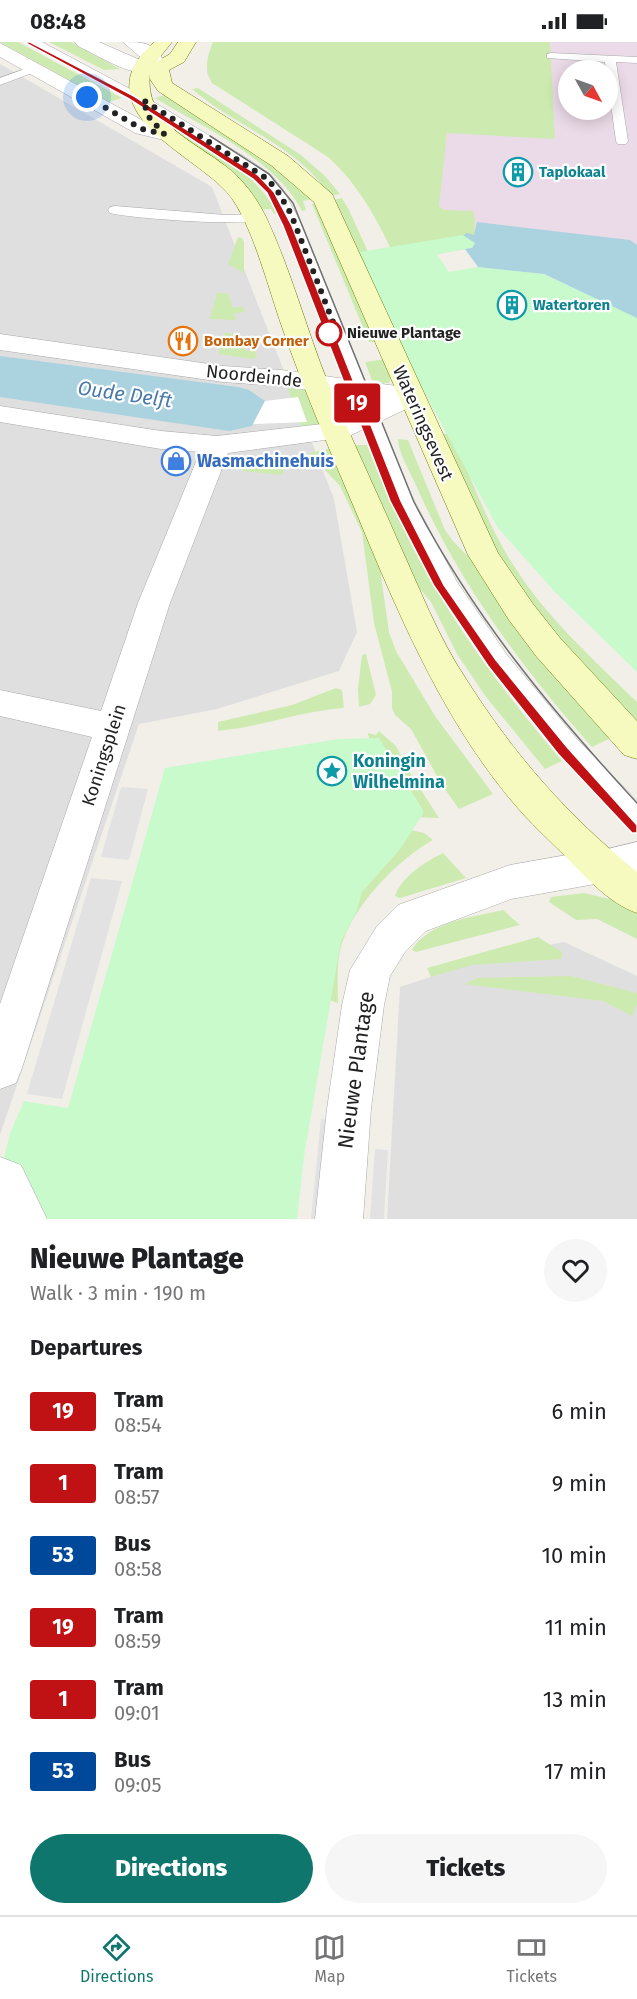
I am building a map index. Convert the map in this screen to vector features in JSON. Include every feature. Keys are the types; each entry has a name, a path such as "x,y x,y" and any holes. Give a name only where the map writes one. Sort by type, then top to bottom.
{"main road":[{"path":"187,42 177,58 151,63 143,100 149,117 164,134 229,180 244,198 255,218 315,383 408,599 451,685 503,762 536,803 619,863 637,896"},
{"name":"Wateringsevest","path":"151,63 165,87 280,161 324,199 484,555 521,612 548,647 637,745"}],"street":[{"path":"84,42 151,63"},
{"name":"Wateringsevest","path":"132,42 151,63"},
{"path":"0,48 142,129 164,134"},
{"name":"Noordeinde","path":"0,342 223,374 411,396"},
{"path":"0,414 161,440 217,445 337,431 411,396"},
{"name":"Koningsplein","path":"0,1068 154,603 217,445"},
{"path":"0,703 114,728"},
{"name":"Nieuwe Plantage","path":"339,1219 349,1108 363,1005 371,970 391,939 412,918 510,882 619,863"},
{"path":"0,1180 4,1182 23,1219"}],"lane":[{"path":"34,42 143,100 244,162 266,178 277,190 295,225 362,389 402,495 434,558 468,614 500,660 569,744 637,816"},
{"path":"551,56 637,60"},
{"path":"610,58 622,141"},
{"path":"120,88 151,63"},
{"path":"0,82 36,68"},
{"path":"115,210 225,219 255,218"}],"shaded area":[{"path":"213,42 637,42 637,266 431,226 273,120 212,83 207,74 207,62"},
{"path":"0,64 212,187 334,499 357,632 339,671 217,709 139,724 0,1135"},
{"path":"124,416 145,419 135,424 141,425 151,420 172,424 160,429 110,422"},
{"path":"121,787 148,789 129,860 101,857"},
{"path":"91,878 122,881 62,1099 27,1094"},
{"path":"564,942 637,976 637,1219 387,1219 400,987 497,955"},
{"path":"321,1119 334,1121 325,1219 311,1219"},
{"path":"375,1149 388,1150 384,1219 370,1219"}],"green space":[{"path":"0,42 18,42 122,98 109,102"},
{"path":"49,42 71,42 120,69 104,70"},
{"path":"213,42 550,42 555,139 447,133 439,206 444,210 473,211 475,243 472,248 437,254 410,289 375,218 342,171 328,157 212,83 207,62"},
{"path":"198,88 301,155 325,176 340,194 330,196 300,163 209,103 192,89"},
{"path":"167,94 267,157 314,199 303,201 306,210 302,211 290,192 257,160 155,98"},
{"path":"163,121 242,171 256,184 277,214 274,214 271,209 258,210"},
{"path":"342,198 407,338 394,340 332,200"},
{"path":"317,203 381,342 369,342 312,204"},
{"path":"463,235 475,243 472,248 437,254 449,272 478,267 543,274 637,317 637,672 554,591 498,528 410,366 360,252"},
{"path":"238,237 244,242 244,273 228,264"},
{"path":"217,293 228,293 232,307 243,307 245,312 234,313 236,320 210,319"},
{"path":"224,333 240,334 246,351 255,350 257,357 253,359 218,354"},
{"path":"387,359 392,373 389,383 373,383 365,362"},
{"path":"288,389 310,391 323,424 301,426"},
{"path":"439,434 449,434 453,437 496,535 514,566 541,603 571,637 637,702 637,724 632,726 504,572"},
{"path":"398,439 408,440 445,530 453,541 489,578 615,736 592,747 516,654 470,588 450,553 404,460"},
{"path":"354,445 367,445 405,532 450,612 502,686 562,761 545,769 486,697 457,654 431,602 403,569"},
{"path":"333,448 379,562 389,632 396,651 435,716 493,794 459,809 442,785 411,729 395,715 392,708 392,692 374,623 362,532 340,486 309,453"},
{"path":"279,456 284,472 281,475 243,471 240,461"},
{"path":"366,654 376,695 370,704 359,707 358,689 362,655"},
{"path":"336,688 342,690 344,708 312,712 218,731 218,722 292,705"},
{"path":"379,731 396,746 439,818 415,817 400,800 368,735 368,733 376,735"},
{"path":"379,738 424,812 401,848 362,892 356,913 341,941 304,1156 297,1219 0,1219 0,1174 10,1133 24,1101 68,1108 165,768 338,739"},
{"path":"410,830 424,833 433,840 391,872 355,916 339,954 338,1003 327,999 313,885"},
{"path":"443,853 466,878 400,898 395,896 409,876 422,865"},
{"path":"584,893 610,899 637,913 637,939 597,919 576,920 549,902 551,897"},
{"path":"503,910 520,925 416,952 412,950 429,932 441,926"},
{"path":"538,937 562,952 562,959 472,965 431,977 427,968"},
{"path":"571,976 637,993 637,1004 632,1016 603,1001 464,984 477,978"}],"water":[{"path":"477,222 630,240 637,245 637,318 544,274 478,267 465,249 472,248 475,243 463,235 467,233 474,235"},
{"name":"Oude Delft","path":"0,356 238,387 249,390 265,401 252,426 229,431 0,397"}],"pier":[{"path":"298,397 307,422 253,424 265,401"}],"tram line":[{"path":"27,42 131,98 239,164 265,186 283,215 396,501 440,586 492,663 562,750 622,813"},
{"name":"19","path":"27,42 131,98 223,154 256,177 270,192 288,226 352,388 362,420 408,529 440,586 492,663 562,750 637,829"},
{"path":"210,136 269,174 293,203 414,502 437,544 515,660 544,697 637,803"},
{"path":"621,812 637,829"}],"place":[{"name":"Taplokaal","path":"518,172"},
{"name":"Watertoren","path":"512,305"},
{"name":"Nieuwe Plantage","path":"329,333"},
{"name":"Bombay Corner","path":"183,341"},
{"name":"Wasmachinehuis","path":"176,461"},
{"name":"Koningin Wilhelmina","path":"332,771"}],"route":[{"path":"87,97 142,129 164,134 149,117 143,100 266,178 277,190 291,214 338,335 329,333"}]}
